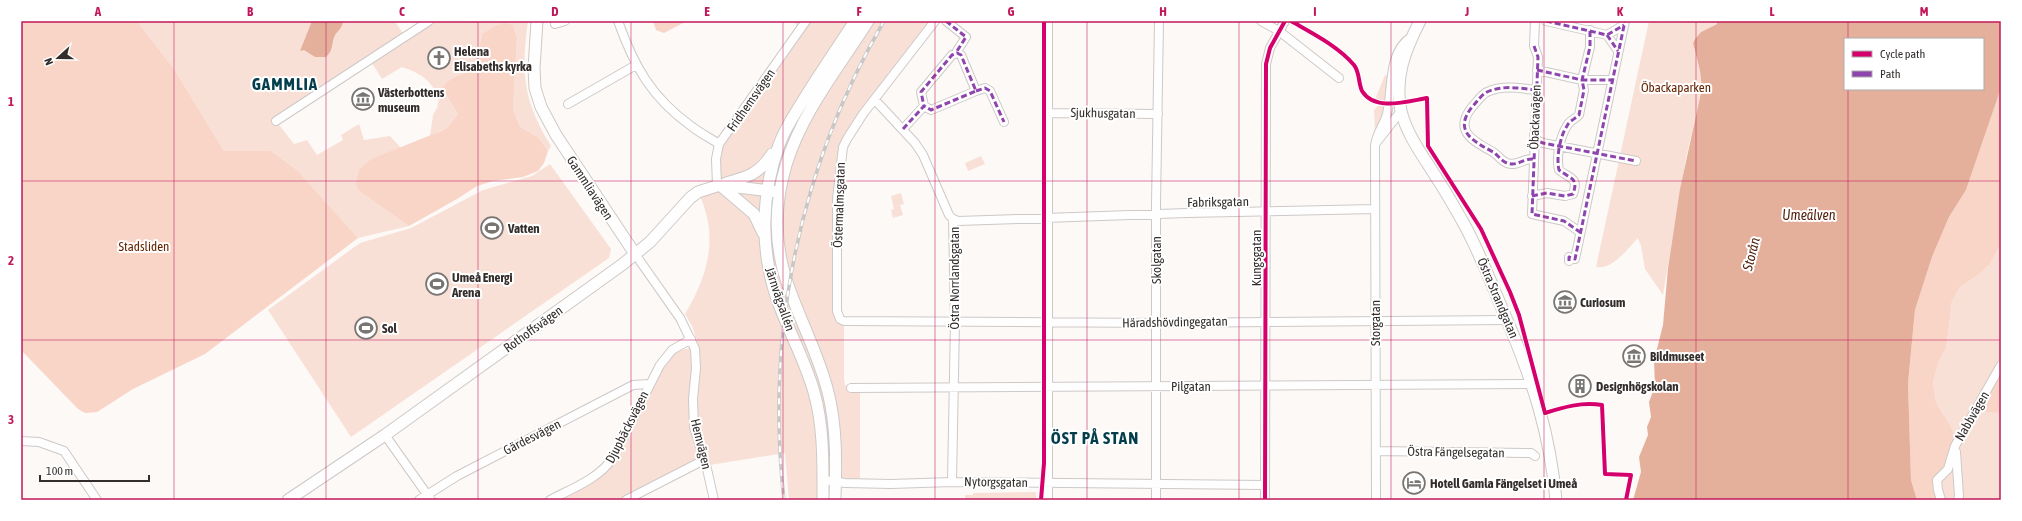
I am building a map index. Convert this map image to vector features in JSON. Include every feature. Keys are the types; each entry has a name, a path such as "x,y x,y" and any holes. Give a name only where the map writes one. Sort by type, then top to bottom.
{"street":[{"path":"276,121 430,21"},
{"name":"Gammliavägen","path":"537,21 534,68 535,88 540,107 556,135 635,254 680,318 691,339"},
{"path":"555,24 565,21"},
{"path":"618,21 636,65 651,89 690,126 719,144"},
{"name":"Fridhemsvägen","path":"718,185 716,159 719,144 806,21"},
{"name":"Järnvägsallén","path":"823,500 822,441 818,406 809,378 772,283 765,239 767,190 779,143 797,110 855,21"},
{"name":"Järnvägsallén","path":"835,500 834,429 828,393 819,363 786,280 782,264 778,235 780,192 786,164 800,129 868,21"},
{"name":"Östermalmsgatan","path":"844,321 840,319 837,311 837,198 841,155 847,139 935,21"},
{"path":"946,21 966,37 957,53 952,55 921,92 924,106 931,110 985,88 990,91 1004,122"},
{"path":"1048,21 1048,500"},
{"name":"Skolgatan","path":"1156,500 1156,214 1159,21"},
{"path":"1261,21 1279,31 1339,78"},
{"name":"Kungsgatan","path":"1265,500 1264,386 1266,321 1266,64 1270,48 1284,21"},
{"name":"Storgatan","path":"1401,111 1399,90 1400,74 1404,57 1412,36 1420,21"},
{"name":"Öbackavägen","path":"1535,21 1534,46 1538,57 1535,90 1532,214 1564,220 1580,232"},
{"path":"1546,21 1559,22 1607,35 1618,52"},
{"path":"1607,35 1624,23"},
{"path":"1568,262 1569,258 1575,259 1624,23"},
{"path":"1532,196 1543,193 1565,196 1573,194 1574,181 1572,177 1561,172 1558,167 1560,146 1567,124 1579,115 1584,90 1582,80 1590,47 1590,30"},
{"name":"Storgatan","path":"1376,500 1375,146 1376,136 1388,112 1390,85 1397,59 1405,41 1412,36"},
{"path":"957,53 962,55 976,91"},
{"path":"568,104 636,65"},
{"path":"1537,70 1582,80 1612,80"},
{"path":"1533,159 1519,164 1507,163 1474,141 1466,132 1464,125 1467,114 1486,92 1505,88 1535,90"},
{"name":"Östra Norrlandsgatan","path":"875,100 903,130 923,155 949,215 953,219 955,321 952,482"},
{"path":"903,130 924,106"},
{"path":"1375,146 1401,111"},
{"name":"Östra Strandgatan","path":"1401,111 1415,144 1454,206 1492,280 1532,384 1550,447 1556,500"},
{"name":"Sjukhusgatan","path":"1048,112 1158,114"},
{"path":"1534,136 1538,141 1636,161"},
{"path":"718,185 749,176 761,170 779,143"},
{"path":"718,185 754,214 765,239"},
{"name":"Rothoffsvägen","path":"288,500 385,435 635,254 661,232 690,198 698,192 718,185 780,192"},
{"name":"Fabriksgatan","path":"953,219 1376,209"},
{"name":"Häradshövdingegatan","path":"844,321 1156,323 1507,320"},
{"name":"Djupbäcksvägen","path":"550,500 596,476 605,469 649,384 668,354 691,339"},
{"name":"Hemvägen","path":"691,339 696,356 693,399 694,427 714,500"},
{"name":"Nabbvägen","path":"1941,500 1937,480 1948,469 1955,446 2001,365"},
{"name":"Gärdesvägen","path":"418,500 429,497 457,476 633,385 649,384"},
{"name":"Pilgatan","path":"851,388 1532,384"},
{"path":"385,435 429,497"},
{"path":"21,441 39,442 64,451 98,500"},
{"name":"Nabbvägen","path":"1955,446 1959,496 1958,500"},
{"name":"Östra Fängelsegatan","path":"1376,451 1531,453 1535,456"},
{"path":"626,500 704,460"},
{"name":"Nytorgsgatan","path":"823,480 845,483 891,484 952,482 1048,482 1264,485"}],"green space":[{"name":"Stadsliden","path":"21,21 137,21 174,69 224,151 271,151 298,171 358,238 205,354 133,389 97,412 85,413 78,409 21,350"},
{"path":"137,21 395,21 405,37 429,21 528,21 525,56 526,86 535,115 551,146 548,151 538,137 520,127 513,109 517,38 513,25 482,34 478,53 474,62 468,70 448,81 442,88 458,114 448,127 430,136 433,115 437,108 439,98 429,82 420,75 402,67 382,79 370,60 276,121 294,144 307,140 317,155 343,140 341,135 359,124 364,140 390,136 401,148 371,159 359,191 409,226 358,238 298,171 271,151 224,151 174,69"},
{"path":"653,21 687,21 664,33 656,30"},
{"path":"935,21 881,90 841,155 837,311 844,321 845,385 851,388 860,388 860,483 823,480 823,500 789,500 785,453 710,465 696,460 618,500 556,500 598,478 662,368 670,358 681,350 699,347 692,326 685,314 700,284 708,254 708,224 698,192 717,185 719,144 801,28 793,22"},
{"name":"Öbackaparken","path":"1649,21 1717,21 1717,24 1701,32 1695,39 1694,49 1700,71 1702,88 1686,158 1663,295 1645,269 1638,238 1614,262 1602,267 1596,267"},
{"path":"504,23 513,25 517,38 513,109 520,127 538,137 548,151 544,163 538,171 523,177 493,181 477,186 409,226 359,191 356,183 359,170 371,159 448,127 458,114 442,88 448,81 468,70 474,62 478,53 482,34"},
{"path":"1385,75 1388,76 1386,101 1377,100 1376,97"},
{"path":"2001,88 2001,244 1989,265 1978,275 1960,287 1952,301 1946,348 1938,363 1933,382 1936,402 1952,429 1955,446 1948,469 1937,480 1941,500 1917,500 1911,480 1908,383 1915,310 1932,257 1949,217 1966,190"},
{"path":"1378,106 1386,106 1375,131 1374,110"},
{"path":"981,156 985,164 968,171 965,163"},
{"name":"Umeå Energi Arena","path":"550,164 611,249 609,258 351,437 268,310 360,243 411,228 483,190 532,176"},
{"path":"901,193 904,204 900,205 903,215 893,218 891,210 894,209 891,196"},
{"path":"2001,244 2001,365 1974,412 2001,413 2001,500 1941,500 1944,415 1936,402 1933,382 1938,363 1946,348 1952,301 1960,287 1978,275 1989,265"},
{"path":"2001,365 2001,413 1974,412"},
{"path":"1036,492 1036,500 965,500 965,495 973,495 973,493"}],"water":[{"path":"312,21 343,21 343,24 335,35 330,52 326,57 315,57 304,50 300,51"},
{"name":"Umeälven","path":"1717,21 2001,21 2001,88 1966,190 1949,217 1932,257 1915,310 1908,383 1911,480 1917,500 1633,500 1641,472 1639,457 1648,435 1647,427 1651,417 1649,402 1655,386 1654,361 1663,325 1668,268 1680,189 1702,88 1700,71 1693,43 1701,32 1717,24"}],"railway":[{"path":"784,500 779,437 780,375 785,313 795,252 810,192 830,134 855,76 884,21"}],"marked path":[{"path":"946,21 966,37 957,53"},
{"path":"1546,21 1607,35 1624,25"},
{"path":"1569,261 1569,257 1575,259 1625,21"},
{"path":"1537,70 1582,80 1590,47 1590,30"},
{"path":"1607,35 1618,51"},
{"path":"1534,46 1538,57 1532,214 1564,221 1580,232"},
{"path":"903,129 924,106 931,110 976,91 961,55 957,53 952,55 921,92 924,106"},
{"path":"1532,196 1547,193 1565,196 1573,194 1575,188 1574,181 1559,170 1558,165 1558,153 1562,135 1569,123 1579,115 1584,90 1582,80 1612,80"},
{"path":"976,91 985,88 990,91 1004,122"},
{"path":"1533,159 1514,164 1505,162 1495,153 1473,139 1465,129 1464,123 1472,107 1487,92 1499,88 1535,90"},
{"path":"1534,135 1538,141 1543,143 1636,161"}],"cycle path":[{"path":"1041,500 1044,463 1044,21"},
{"path":"1265,500 1266,64 1270,48 1285,21"},
{"path":"1291,21 1324,40 1348,58 1356,68 1362,91 1375,101 1392,104 1427,98 1428,146 1481,229 1510,292 1519,315 1545,413 1580,405 1602,405 1605,474 1631,475 1626,500"}],"place":[{"name":"Helena Elisabeths kyrka","path":"439,58"},
{"name":"Västerbottens museum","path":"363,99"},
{"name":"Vatten","path":"492,228"},
{"name":"Umeå Energi Arena","path":"437,284"},
{"name":"Curiosum","path":"1565,302"},
{"name":"Sol","path":"366,328"},
{"name":"Bildmuseet","path":"1634,356"},
{"name":"Designhögskolan","path":"1580,386"},
{"name":"Hotell Gamla Fängelset i Umeå","path":"1414,483"}],"district":[{"name":"GAMMLIA","path":"285,84"},
{"name":"ÖST PÅ STAN","path":"1095,438"}],"water label":[{"name":"Storån","path":"1751,254"}]}
